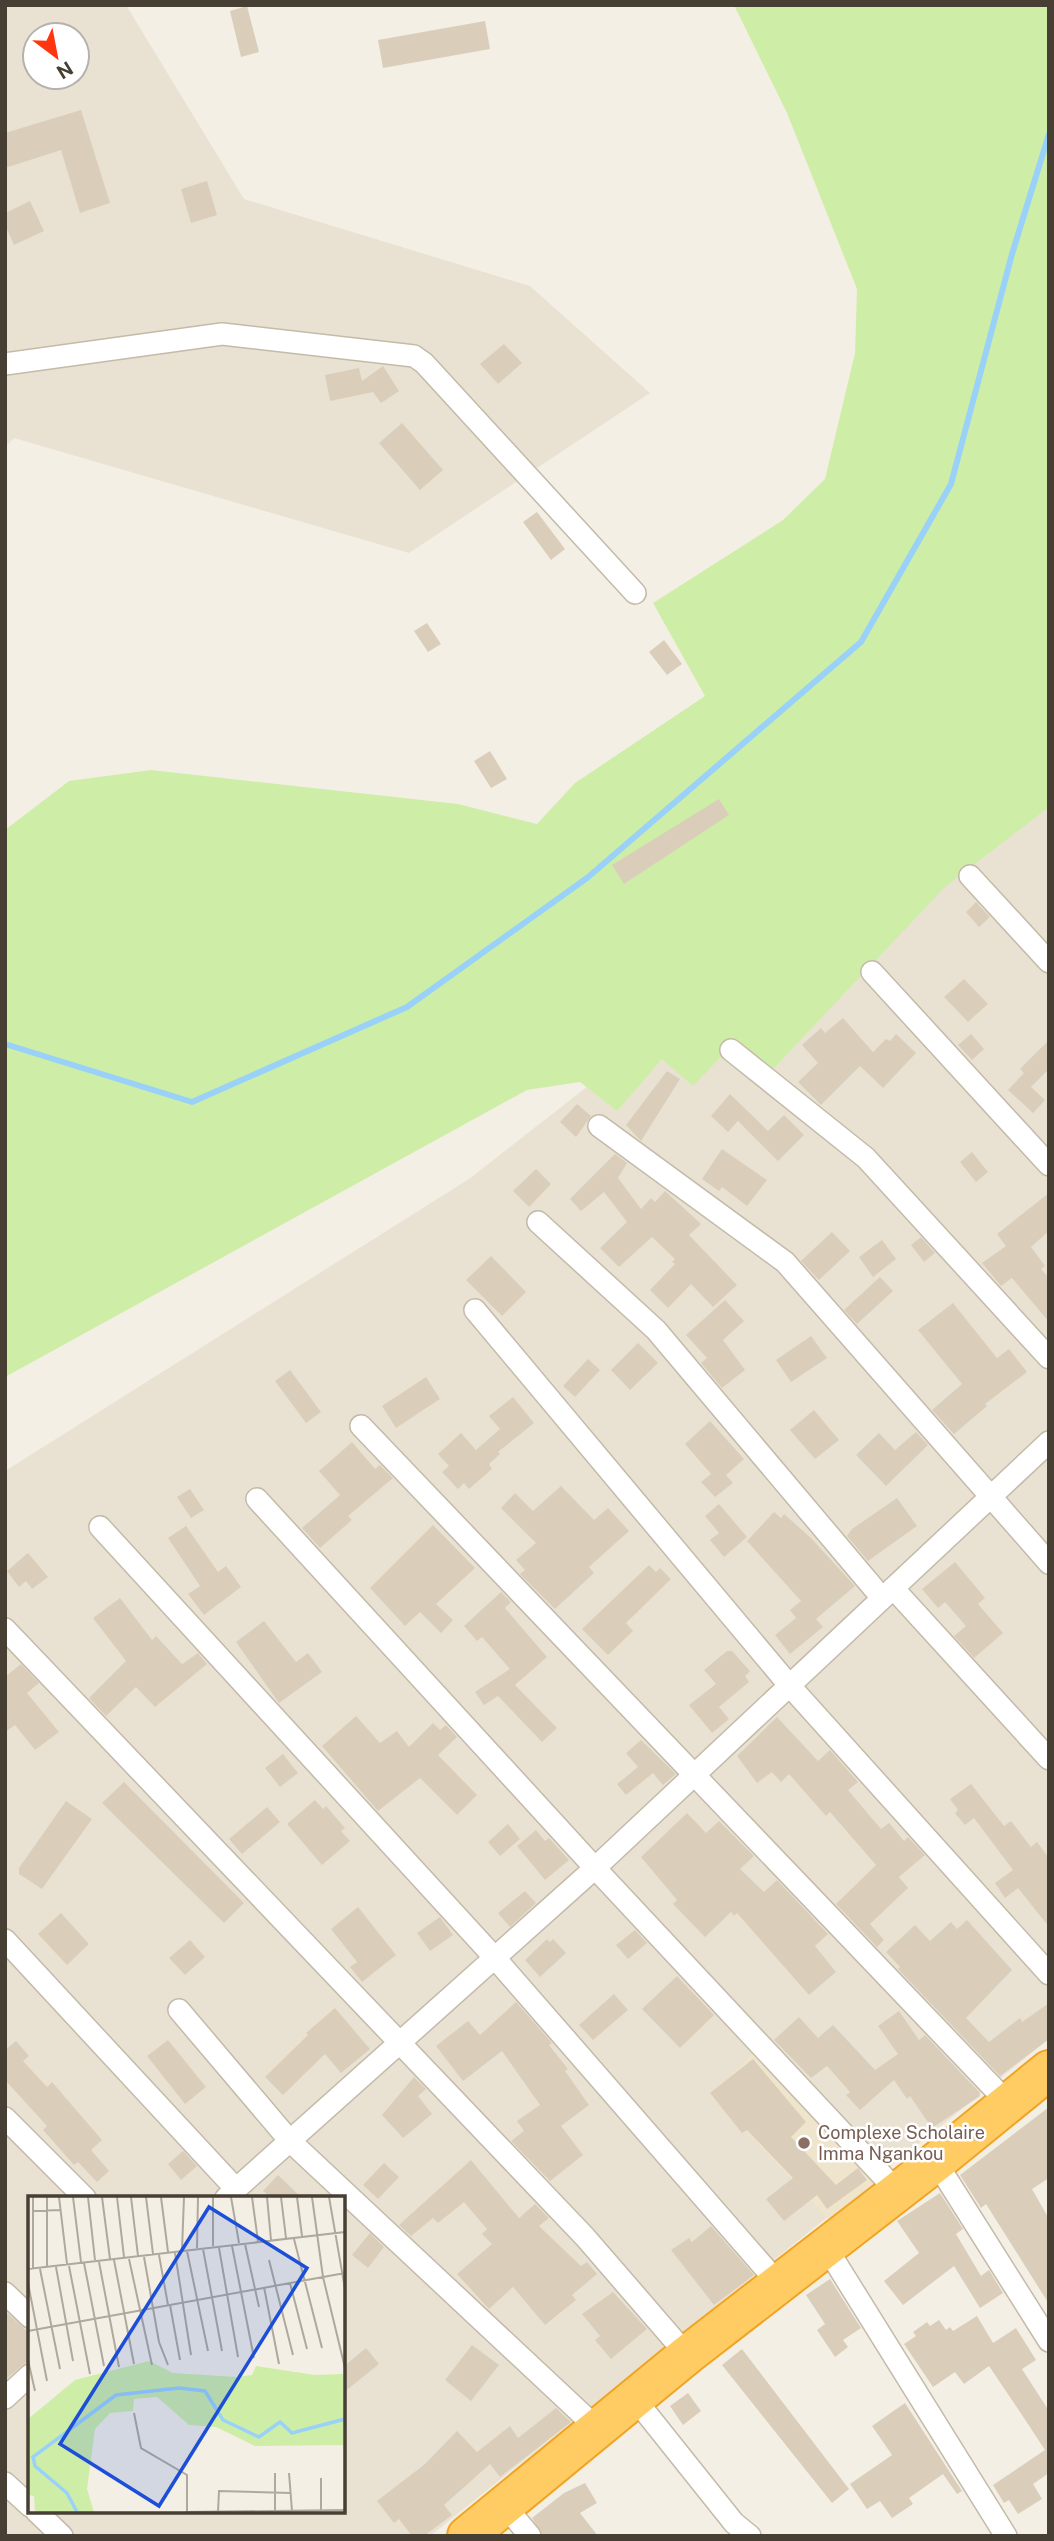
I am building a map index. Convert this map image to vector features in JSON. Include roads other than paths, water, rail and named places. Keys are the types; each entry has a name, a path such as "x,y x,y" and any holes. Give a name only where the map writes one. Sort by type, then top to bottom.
{"highway":[{"path":"467,2536 687,2355 1048,2072"}],"street":[{"path":"5,364 222,334 414,356 424,362 635,593"},
{"path":"970,876 1049,962"},
{"path":"872,972 1049,1165"},
{"path":"731,1050 866,1158 1049,1359"},
{"path":"599,1126 785,1262 1049,1563"},
{"path":"538,1222 656,1329 887,1593 1049,1759"},
{"path":"474,1310 789,1685 1049,1974"},
{"path":"360,1426 1007,2102"},
{"path":"5,1940 231,2194 695,1776 988,1496 1049,1442"},
{"path":"257,1499 594,1868 896,2190"},
{"path":"100,1527 495,1958 778,2283"},
{"path":"5,1629 585,2238 687,2355"},
{"path":"179,2010 290,2141 598,2430"},
{"path":"5,2118 83,2196"},
{"path":"936,2162 1049,2341"},
{"path":"826,2247 1006,2536"},
{"path":"5,2293 28,2315"},
{"path":"5,2398 28,2377"},
{"path":"635,2399 734,2523 750,2536"},
{"path":"5,2483 28,2504"},
{"path":"505,2506 530,2536"},
{"path":"38,2513 62,2536"}],"waterway":[{"path":"5,1044 192,1102 407,1007 587,878 861,642 951,484 1012,254 1049,134"}],"place":[{"name":"Complexe Scholaire Imma Ngankou","path":"804,2143"}]}
